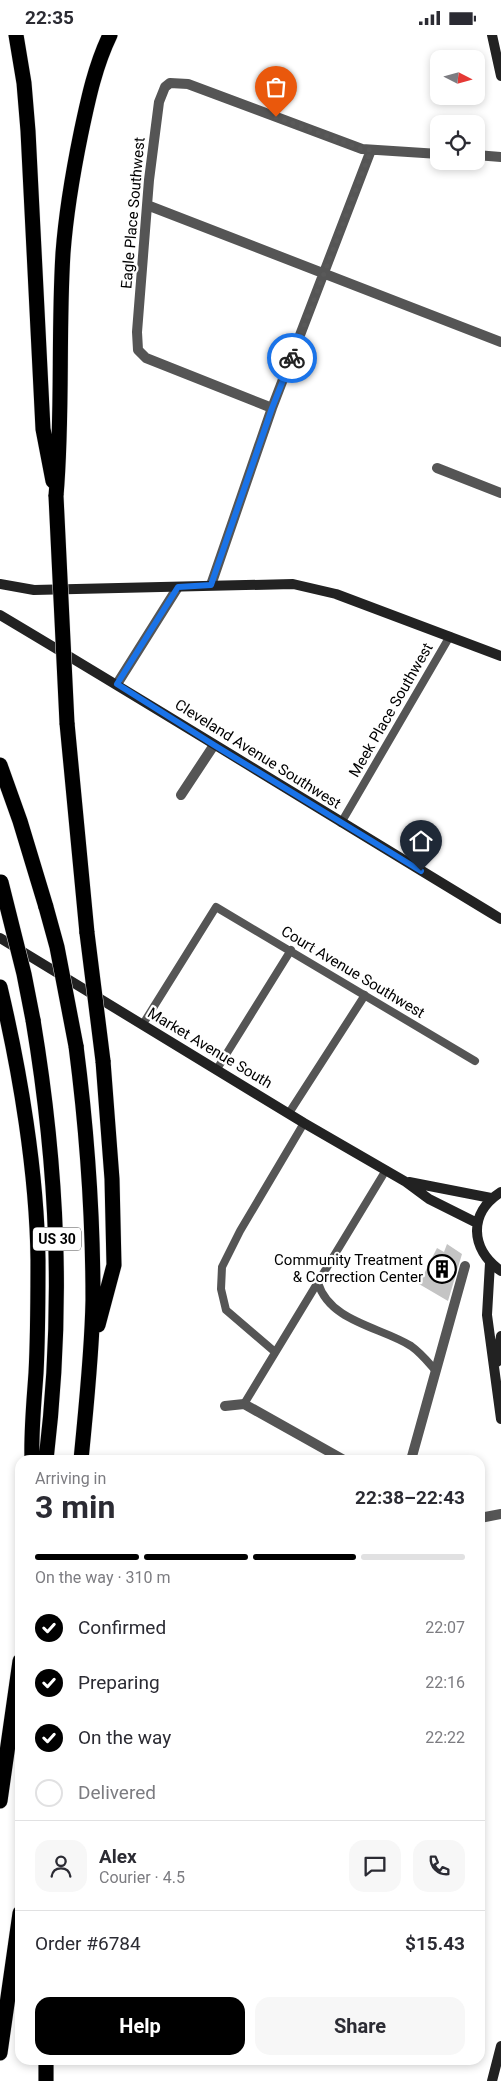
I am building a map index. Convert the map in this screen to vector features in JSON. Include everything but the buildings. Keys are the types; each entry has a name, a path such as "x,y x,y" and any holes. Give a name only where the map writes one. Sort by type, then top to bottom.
{"highway":[{"path":"16,35 24,83 43,429 56,496"},
{"path":"90,1355 114,1265 112,1179 102,1061 87,933 67,723 56,496 60,445 63,253 74,167 102,50 110,35"},
{"name":"US 30","path":"0,765 20,821 57,947 76,1046 88,1150 93,1302 81,1455"},
{"name":"US 30","path":"0,881 24,974 33,1020 45,1092 50,1137 56,1237 56,1337 46,1455"},
{"path":"0,987 28,1140 35,1198 38,1257 38,1322 31,1435 32,1455"},
{"path":"0,1801 15,1696"},
{"path":"0,2053 15,1948"},
{"path":"46,2065 46,2081"}],"main road":[{"path":"492,35 501,76"},
{"path":"0,584 34,590 276,583 314,588 373,607 501,655"},
{"name":"Cleveland Avenue Southwest","path":"0,615 117,684 341,823 501,919"},
{"name":"Market Avenue South","path":"0,938 304,1123 406,1182 429,1199 477,1223"},
{"name":"Market Avenue South","path":"406,1182 491,1198"},
{"path":"501,1192 491,1198 482,1210 477,1223 477,1237 481,1251 490,1263 501,1271"},
{"path":"490,1263 487,1315 501,1419"},
{"path":"495,1375 501,1336"},
{"path":"492,2081 501,2046"}],"street":[{"name":"Eagle Place Southwest","path":"272,408 146,359 138,350 137,332 147,205 159,102 165,87 170,83 188,84 362,149 371,150"},
{"path":"211,585 272,408 371,150 430,153"},
{"path":"485,156 501,157"},
{"path":"147,205 501,342"},
{"path":"437,468 501,493"},
{"path":"117,684 178,587"},
{"path":"181,795 214,745"},
{"path":"412,1455 465,1266"},
{"path":"225,1406 244,1404 335,1455"},
{"path":"485,1517 501,1514"}],"lane":[{"name":"Meek Place Southwest","path":"341,823 450,636"},
{"name":"Court Avenue Southwest","path":"143,1025 216,907 475,1061"},
{"path":"217,1069 291,950"},
{"path":"289,1113 365,995"},
{"path":"275,1352 226,1310 221,1289 222,1267 240,1231 304,1123"},
{"path":"244,1404 386,1170"},
{"path":"318,1283 324,1297 337,1309 361,1323 412,1347 436,1371"}],"way so far":[{"path":"276,117 362,149 371,150 292,358"}],"place":[{"name":"Community Treatment & Correction Center","path":"442,1269"}],"route":[{"path":"292,358 272,408 211,585 178,587 117,684 421,871"}]}
